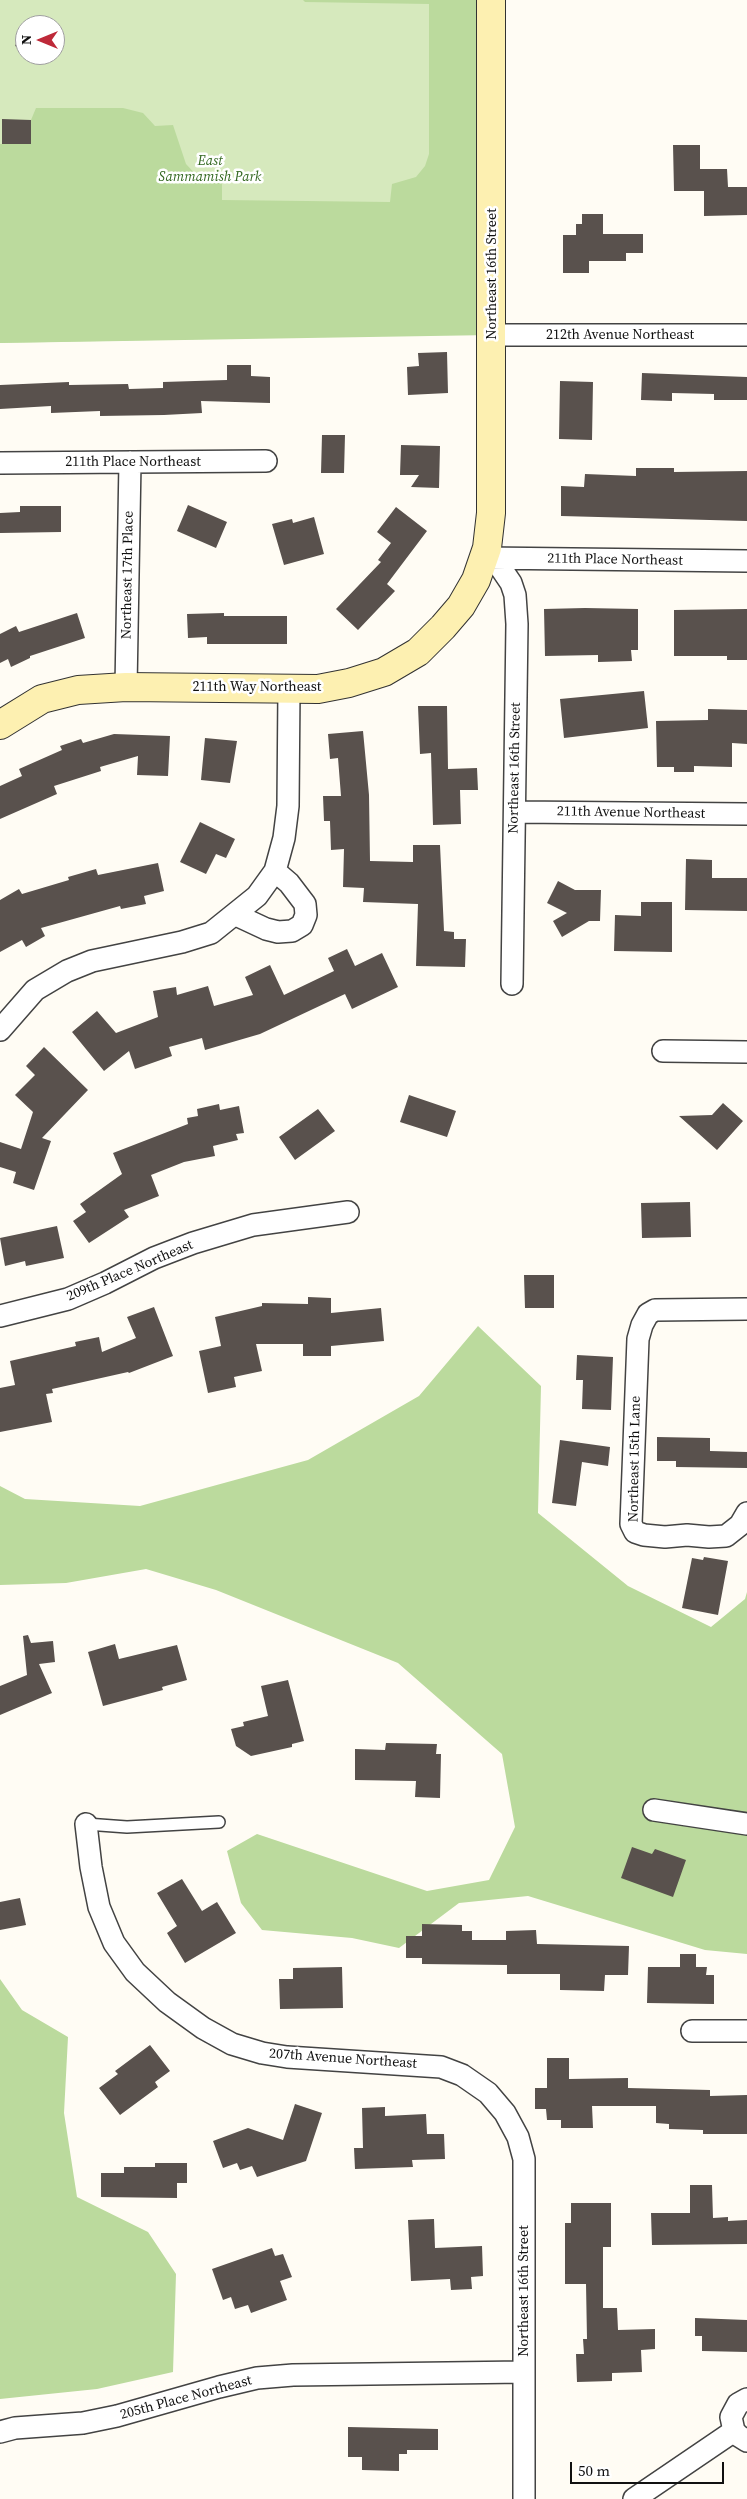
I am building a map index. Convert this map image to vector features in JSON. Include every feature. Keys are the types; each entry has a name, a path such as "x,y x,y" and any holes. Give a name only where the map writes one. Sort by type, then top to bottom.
{"street":[{"name":"Northeast 16th Street","path":"490,0 492,335 491,514 488,554 512,583 515,595 512,984"},
{"name":"212th Avenue Northeast","path":"492,335 747,335"},
{"name":"211th Place Northeast","path":"0,463 266,461"},
{"name":"Northeast 17th Place","path":"126,687 130,462"},
{"name":"211th Place Northeast","path":"488,554 747,561"},
{"name":"211th Way Northeast","path":"0,725 29,706 62,693 126,687 318,689 349,684 384,672 418,652 443,627 461,606 488,554"},
{"path":"0,1030 35,990 67,971 92,961 182,942 210,933 257,896 275,871 284,838 288,806 290,689"},
{"name":"211th Avenue Northeast","path":"514,812 747,814"},
{"path":"236,914 266,929 278,932 292,931 302,925 306,915 305,904 289,883 275,871"},
{"path":"664,1051 747,1052"},
{"name":"209th Place Northeast","path":"0,1316 68,1299 154,1258 193,1243 253,1225 348,1212"},
{"name":"Northeast 15th Lane","path":"747,1308 666,1308 655,1310 648,1314 638,1339 631,1524 635,1532 644,1535 726,1536 740,1525 747,1513"},
{"path":"654,1810 747,1824"},
{"name":"207th Avenue Northeast","path":"86,1824 91,1868 99,1907 114,1943 135,1972 167,2002 203,2028 232,2044 270,2055 441,2067 462,2075 488,2093"},
{"path":"692,2032 747,2031"},
{"name":"Northeast 16th Street","path":"488,2093 505,2113 518,2137 524,2159 524,2499"},
{"name":"205th Place Northeast","path":"0,2432 15,2428 82,2423 117,2416 256,2378 292,2375 524,2372"},
{"path":"634,2499 741,2436 731,2417 734,2410 747,2399"}],"lane":[{"path":"86,1824 127,1827 219,1822"}],"green space":[{"name":"East Sammamish Park","path":"0,0 491,0 361,336 0,343"},
{"path":"303,0 491,0 492,335 0,343 0,144 31,144 31,120 36,108 123,108 143,113 155,126 173,125 186,164 200,179 222,181 222,200 390,202 392,184 416,177 425,166 429,154 429,4 305,2"},
{"path":"478,1326 541,1386 538,1513 628,1586 711,1627 745,1599 747,1592 747,1954 705,1950 528,1896 459,1903 399,1948 352,1938 262,1930 241,1903 227,1851 257,1834 427,1891 489,1880 515,1827 502,1754 398,1663 216,1590 146,1569 66,1583 0,1585 0,1486 25,1499 140,1506 308,1460 419,1396"},
{"path":"0,1979 22,2010 68,2037 64,2113 77,2197 148,2232 176,2274 173,2372 97,2389 0,2399"}],"building":[{"path":"2,119 31,120 31,144 2,144"},
{"path":"673,145 700,145 700,169 727,169 728,187 747,187 747,215 704,216 704,191 674,191"},
{"path":"582,214 603,214 603,234 643,234 643,253 626,253 626,261 589,261 589,273 563,273 563,235 576,235 576,224 582,224"},
{"path":"447,352 448,393 408,395 407,367 419,366 418,353"},
{"path":"227,365 251,365 251,376 270,377 270,403 201,401 202,413 164,415 100,416 100,411 51,413 51,406 0,409 0,385 69,382 69,385 128,384 129,389 163,388 163,382 227,380"},
{"path":"642,373 747,377 747,400 714,400 714,394 672,393 672,401 641,400"},
{"path":"560,381 593,382 592,440 559,439"},
{"path":"322,435 345,435 344,473 321,473"},
{"path":"401,445 440,446 439,488 411,487 419,475 400,475"},
{"path":"636,468 674,468 674,472 747,471 747,521 561,516 561,486 584,487 585,474 636,476"},
{"path":"188,505 227,522 216,548 177,531"},
{"path":"20,506 61,506 61,532 0,533 0,513 20,512"},
{"path":"396,507 427,531 387,584 395,591 358,630 336,609 381,562 378,560 391,543 377,532"},
{"path":"314,517 324,554 284,565 272,524 292,519 293,523"},
{"path":"544,609 638,609 638,650 631,650 632,661 598,662 598,655 545,656"},
{"path":"747,609 747,660 727,660 727,656 674,656 674,610"},
{"path":"77,613 85,638 30,656 30,658 11,667 8,659 0,663 0,634 16,626 19,632"},
{"path":"224,613 224,616 287,616 287,644 207,644 207,637 188,638 187,614"},
{"path":"644,691 648,728 564,738 560,699"},
{"path":"418,706 447,706 448,769 477,768 478,790 460,790 461,824 433,825 431,753 420,754"},
{"path":"708,709 747,710 747,744 732,743 732,767 694,766 694,772 674,772 674,767 657,767 656,721 708,720"},
{"path":"363,731 369,795 370,861 413,862 413,845 440,845 444,931 454,932 454,939 466,939 465,967 416,966 418,904 363,902 364,888 343,887 344,849 331,850 330,821 324,821 323,796 341,796 338,758 330,759 328,734"},
{"path":"114,734 170,736 168,776 137,775 138,756 100,767 101,771 54,786 57,794 0,819 0,786 22,776 19,769 62,750 60,746 81,739 83,743"},
{"path":"205,738 237,741 230,783 201,780"},
{"path":"200,822 235,839 226,858 216,854 206,874 180,862"},
{"path":"686,859 712,860 712,878 747,878 747,911 685,910"},
{"path":"158,863 164,891 144,896 146,904 121,909 120,906 41,928 45,936 26,947 22,940 0,952 0,900 19,889 22,894 69,880 68,877 96,869 98,875"},
{"path":"558,881 575,890 601,890 600,921 589,921 562,937 553,921 567,913 547,903"},
{"path":"641,902 672,902 672,952 614,951 615,915 641,916"},
{"path":"347,949 355,966 382,953 398,987 352,1009 345,994 260,1034 205,1050 202,1038 169,1047 172,1056 135,1069 129,1051 104,1071 72,1032 97,1011 116,1033 158,1017 153,991 176,987 177,995 208,986 214,1006 253,995 245,977 270,965 284,995 334,971 328,958"},
{"path":"44,1047 88,1090 42,1138 51,1141 34,1190 13,1183 16,1172 0,1167 0,1142 21,1149 33,1112 15,1095 35,1075 26,1066"},
{"path":"409,1095 456,1111 447,1137 400,1122"},
{"path":"723,1103 743,1121 717,1150 679,1116 712,1115"},
{"path":"219,1104 220,1110 239,1106 244,1133 236,1134 238,1140 213,1146 215,1156 184,1162 151,1175 159,1196 124,1210 129,1217 89,1243 73,1221 86,1212 80,1204 122,1174 113,1153 188,1124 187,1118 198,1116 197,1109"},
{"path":"318,1109 335,1131 295,1160 279,1137"},
{"path":"690,1202 691,1237 642,1238 641,1203"},
{"path":"57,1226 64,1258 26,1266 25,1261 5,1266 0,1238"},
{"path":"524,1275 554,1275 554,1308 525,1308"},
{"path":"308,1297 331,1298 331,1313 381,1308 384,1341 331,1346 331,1356 303,1356 303,1344 256,1344 262,1371 234,1377 236,1387 208,1393 199,1351 221,1346 215,1317 262,1306 262,1303 308,1304"},
{"path":"154,1307 173,1356 129,1373 52,1389 53,1393 46,1394 52,1422 0,1432 0,1388 15,1385 10,1361 76,1346 75,1342 99,1337 102,1352 136,1338 127,1317"},
{"path":"577,1355 613,1357 611,1410 582,1409 583,1380 576,1380"},
{"path":"657,1437 710,1438 710,1451 747,1452 747,1468 676,1467 676,1461 657,1461"},
{"path":"560,1440 610,1447 608,1466 582,1462 576,1506 552,1503"},
{"path":"704,1557 728,1561 718,1615 682,1608 692,1558 703,1560"},
{"path":"28,1635 31,1643 53,1641 55,1662 39,1664 52,1693 0,1715 0,1686 27,1675 23,1636"},
{"path":"115,1644 119,1659 177,1645 187,1680 162,1687 163,1690 103,1706 88,1652"},
{"path":"288,1680 304,1741 292,1744 292,1747 251,1756 236,1746 231,1729 244,1726 243,1722 268,1716 261,1686"},
{"path":"386,1743 437,1744 436,1754 441,1754 440,1798 415,1797 416,1781 355,1780 355,1749 385,1750"},
{"path":"632,1847 652,1854 655,1849 686,1860 673,1897 621,1878"},
{"path":"182,1879 202,1911 217,1902 236,1933 185,1963 167,1933 177,1926 157,1893"},
{"path":"20,1898 26,1925 0,1930 0,1902"},
{"path":"422,1924 462,1925 462,1931 472,1931 472,1940 506,1940 506,1931 536,1930 537,1944 629,1946 628,1975 605,1975 604,1991 560,1990 560,1974 507,1974 507,1965 422,1964 422,1958 406,1958 406,1936 422,1936"},
{"path":"680,1954 696,1954 696,1967 707,1967 706,1975 714,1975 714,2004 647,2003 648,1967 680,1967"},
{"path":"342,1967 343,2008 280,2009 279,1979 293,1979 293,1968"},
{"path":"150,2045 170,2071 155,2082 158,2087 120,2115 99,2088 118,2074 115,2071"},
{"path":"547,2058 569,2058 569,2079 628,2078 628,2088 710,2090 710,2096 747,2095 747,2134 703,2134 703,2130 669,2129 669,2124 656,2123 656,2106 592,2106 593,2128 561,2128 561,2120 547,2120 546,2109 535,2109 535,2088 547,2088"},
{"path":"295,2104 322,2113 306,2161 257,2177 252,2166 240,2170 237,2163 223,2168 213,2141 248,2128 283,2140"},
{"path":"385,2107 385,2116 426,2114 427,2134 444,2134 445,2159 412,2160 413,2167 355,2169 354,2148 363,2148 362,2108"},
{"path":"155,2163 187,2163 187,2183 177,2183 177,2198 101,2197 101,2173 124,2173 124,2167 155,2167"},
{"path":"690,2185 712,2185 713,2218 728,2217 728,2221 747,2220 747,2244 652,2245 651,2213 690,2213"},
{"path":"571,2203 611,2203 611,2247 603,2247 603,2308 617,2308 618,2330 655,2329 655,2349 641,2350 642,2372 612,2373 612,2381 577,2382 576,2354 584,2354 583,2339 587,2339 586,2284 565,2284 565,2223 571,2223"},
{"path":"434,2219 435,2248 482,2246 483,2276 471,2277 472,2289 451,2290 450,2279 411,2281 408,2220"},
{"path":"272,2248 275,2256 283,2254 292,2277 280,2281 287,2300 251,2313 248,2305 235,2309 231,2297 223,2300 212,2269"},
{"path":"695,2318 747,2320 747,2352 702,2351 702,2336 695,2336"},
{"path":"348,2427 438,2429 438,2450 407,2450 407,2454 399,2454 399,2471 362,2470 362,2457 348,2457"}]}
